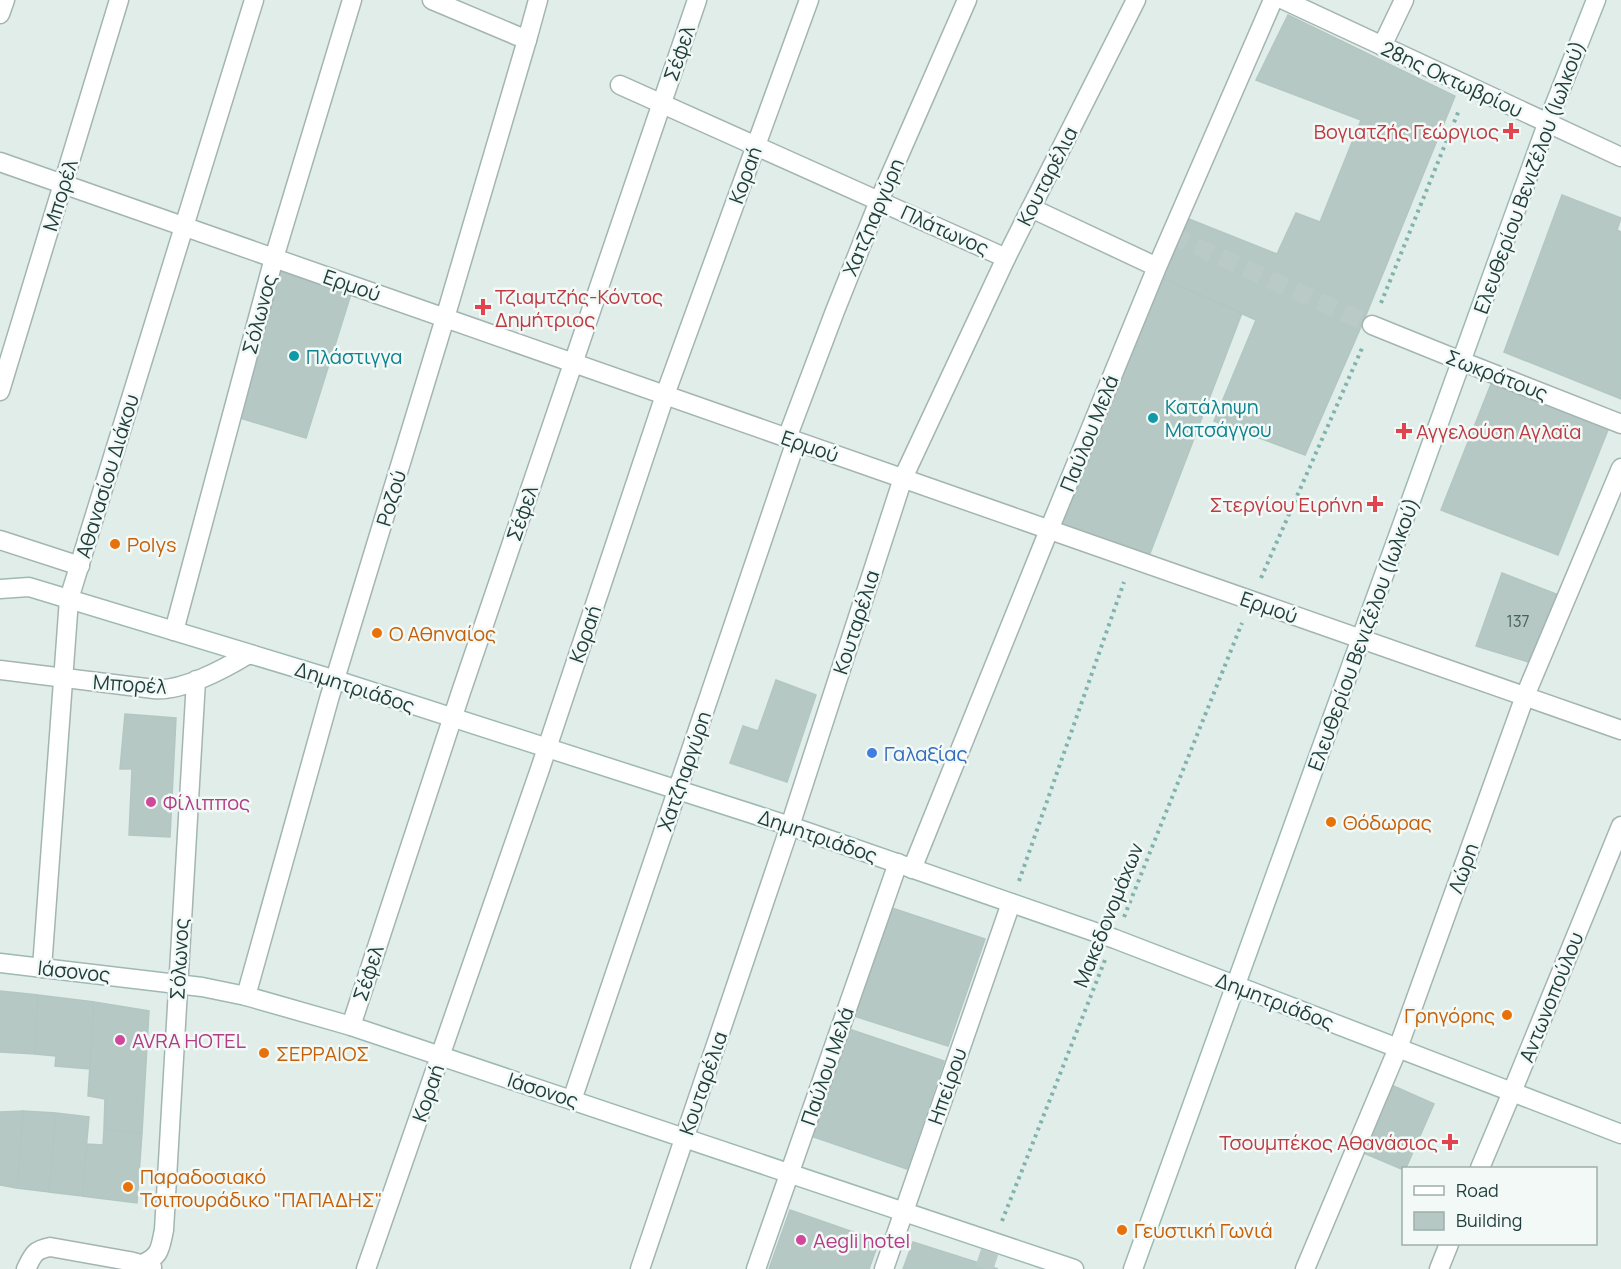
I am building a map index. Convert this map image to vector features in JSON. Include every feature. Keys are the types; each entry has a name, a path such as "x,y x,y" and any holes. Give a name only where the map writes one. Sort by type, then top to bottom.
{"street":[{"path":"0,14 4,0"},
{"name":"Μπορέλ","path":"0,391 119,0"},
{"name":"Αθανασίου Διάκου","path":"42,968 69,599 254,0"},
{"name":"Σόλωνος","path":"174,631 274,258 352,0"},
{"path":"432,0 527,40"},
{"name":"Ροζού","path":"246,996 326,710 445,318 538,0"},
{"name":"Σέφελ","path":"351,1026 452,718 697,0"},
{"name":"Κοραή","path":"366,1269 547,748 665,395 809,0"},
{"name":"Χατζηαργύρη","path":"572,1100 678,790 791,439 835,311 879,201 967,0"},
{"name":"Κουταρέλια","path":"640,1269 790,826 903,478 1006,258 1136,0"},
{"name":"Παύλου Μελά","path":"756,1269 789,1173 905,866 1049,530 1157,267 1273,0"},
{"name":"28ης Οκτωβρίου","path":"1284,0 1621,157"},
{"path":"1382,46 1404,0"},
{"name":"Ελευθερίου Βενιζέλου (Ιωλκού)","path":"1133,1269 1547,124 1596,0"},
{"name":"Πλάτωνος","path":"621,86 1006,258"},
{"name":"Ερμού","path":"0,162 1621,730"},
{"path":"1031,207 1157,267"},
{"name":"Σωκράτους","path":"1372,325 1621,424"},
{"name":"Λώρη","path":"1305,1269 1398,1048 1525,696 1621,468"},
{"path":"0,540 80,566"},
{"path":"0,581 29,586"},
{"name":"Δημητριάδος","path":"0,589 29,586 336,680 790,826 1115,939 1621,1134"},
{"name":"Μπορέλ","path":"0,670 161,690 176,688 247,655 253,655"},
{"name":"Σόλωνος","path":"150,1266 161,1246 164,1230 196,680"},
{"name":"Αντωνοπούλου","path":"1480,1167 1621,826"},
{"name":"Ηπείρου","path":"884,1269 1011,903"},
{"name":"Ιάσονος","path":"0,963 178,983 246,996 351,1026 1074,1269"},
{"path":"1439,1269 1449,1245"},
{"path":"26,1269 39,1249 50,1247 150,1266"}],"path":[{"path":"1011,903 1132,559"},
{"name":"Μακεδονομάχων","path":"993,1242 1251,600"}],"building":[{"path":"1288,15 1455,96 1364,320 1305,455 1214,421 1256,320 1162,278 1189,219 1277,254 1296,213 1320,222 1361,120 1256,80"},
{"path":"1562,195 1621,218 1617,230 1621,232 1621,399 1504,352"},
{"name":"Πλάστιγγα","path":"280,270 351,294 306,438 240,418"},
{"name":"Κατάληψη Ματσάγγου","path":"1162,278 1242,313 1149,556 1063,524"},
{"path":"1491,384 1608,430 1558,555 1441,510"},
{"path":"1502,573 1561,596 1535,664 1476,646"},
{"path":"776,680 816,695 787,782 730,763 743,726 758,731"},
{"name":"Φίλιππος","path":"125,714 176,718 170,837 129,835 132,769 120,769"},
{"path":"892,908 985,939 948,1046 854,1016"},
{"path":"0,991 38,995 35,1054 0,1052"},
{"path":"38,995 94,1002 90,1069 55,1066 56,1056 35,1054"},
{"name":"AVRA HOTEL","path":"94,1002 149,1011 142,1133 104,1129 105,1099 88,1096"},
{"path":"849,1029 944,1061 907,1169 811,1136"},
{"path":"1389,1084 1434,1104 1406,1167 1402,1167 1402,1169 1359,1151"},
{"path":"23,1111 17,1188 0,1185 0,1112"},
{"path":"23,1111 56,1113 49,1192 17,1188"},
{"path":"56,1113 89,1117 82,1196 49,1192"},
{"path":"104,1129 142,1133 137,1203 82,1196 87,1144 103,1145"},
{"path":"790,1210 879,1241 869,1269 769,1269"},
{"path":"913,1242 998,1269 903,1269"}],"tunnel":[{"path":"1171,235 1372,325"},
{"path":"984,1269 993,1242"}],"place":[{"name":"Βογιατζής Γεώργιος","path":"1511,131"},
{"name":"Τζιαμτζής-Κόντος Δημήτριος","path":"483,307"},
{"name":"Πλάστιγγα","path":"294,356"},
{"name":"Κατάληψη Ματσάγγου","path":"1153,418"},
{"name":"Αγγελούση Αγλαϊα","path":"1404,431"},
{"name":"Στεργίου Ειρήνη","path":"1375,504"},
{"name":"Polys","path":"115,544"},
{"name":"Ο Αθηναίος","path":"377,633"},
{"name":"Γαλαξίας","path":"872,753"},
{"name":"Φίλιππος","path":"151,802"},
{"name":"Θόδωρας","path":"1331,822"},
{"name":"Γρηγόρης","path":"1507,1015"},
{"name":"AVRA HOTEL","path":"120,1040"},
{"name":"ΣΕΡΡΑΙΟΣ","path":"264,1053"},
{"name":"Τσουμπέκος Αθανάσιος","path":"1450,1142"},
{"name":"Παραδοσιακό Τσιπουράδικο \"ΠΑΠΑΔΗΣ\"","path":"128,1187"},
{"name":"Γευστική Γωνιά","path":"1122,1230"},
{"name":"Aegli hotel","path":"801,1240"}]}
